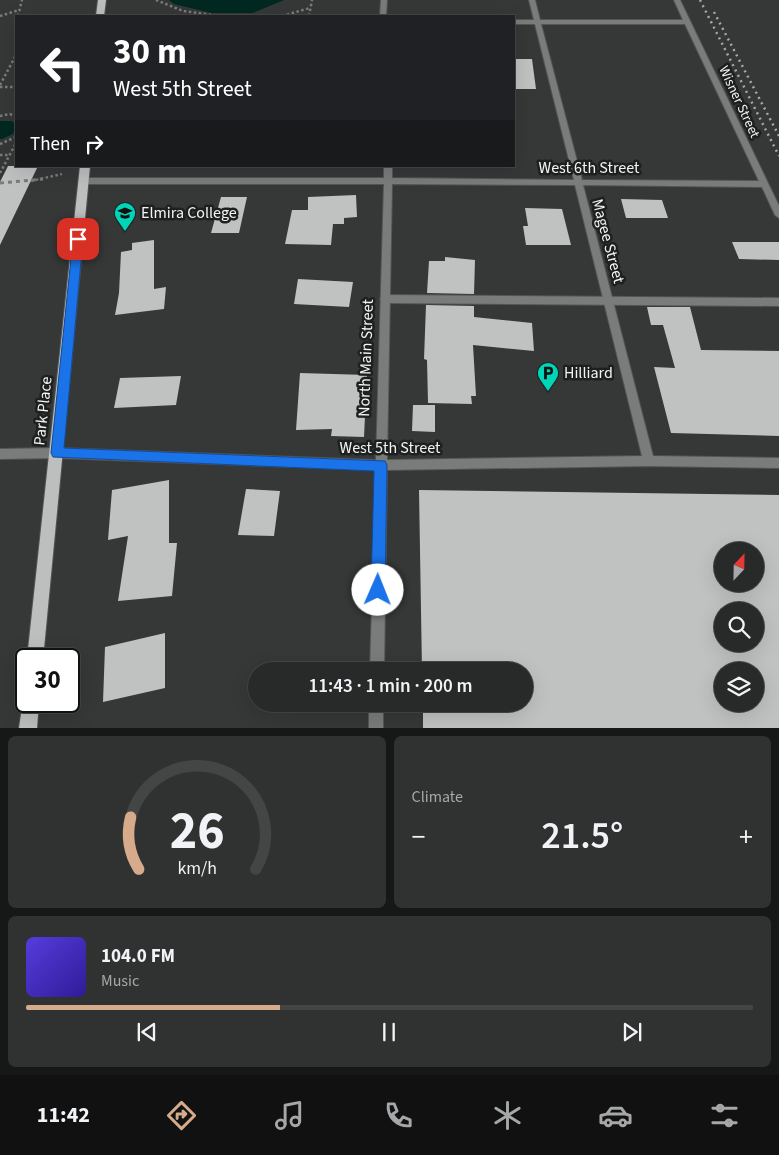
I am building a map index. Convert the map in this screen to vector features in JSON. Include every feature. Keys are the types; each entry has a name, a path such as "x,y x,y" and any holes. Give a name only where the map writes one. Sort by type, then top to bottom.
{"main road":[{"path":"100,15 102,0"},
{"name":"Park Place","path":"36,648 58,453 85,167"},
{"path":"28,728 30,713"}],"street":[{"path":"383,15 384,0"},
{"name":"Magee Street","path":"532,0 649,461"},
{"name":"Wisner Street","path":"677,0 779,215"},
{"path":"515,22 687,22"},
{"name":"North Main Street","path":"377,662 388,167"},
{"name":"West 6th Street","path":"84,181 764,184"},
{"path":"385,299 779,302"},
{"name":"West 5th Street","path":"0,454 58,453 380,465 649,461 779,464"},
{"path":"376,712 376,728"}],"path":[{"path":"18,15 22,0"},
{"path":"156,0 183,11 213,15"},
{"path":"309,15 312,0"},
{"path":"286,15 310,8"},
{"path":"0,16 19,10"},
{"path":"15,58 0,86 15,87"},
{"path":"0,116 10,114 15,116"},
{"path":"0,144 15,137"},
{"path":"0,173 15,144"},
{"path":"0,155 9,155"},
{"path":"0,183 41,180 62,174"}],"shaded area":[{"path":"169,0 284,0 253,13 211,13 174,4"},
{"path":"0,121 12,121 15,124 13,134 0,139"}],"building":[{"path":"515,59 532,59 536,89 515,89"},
{"path":"8,166 38,167 0,245 0,182"},
{"path":"356,195 357,217 344,218 344,224 333,224 331,245 285,244 292,210 308,210 308,197"},
{"path":"221,197 247,197 239,233 211,233"},
{"path":"621,199 662,200 668,218 626,218"},
{"path":"525,208 562,209 571,245 526,245 523,226 528,226"},
{"path":"154,240 154,289 166,287 164,309 115,315 119,293 121,252 132,250 132,243"},
{"path":"732,242 779,242 779,260 739,259"},
{"path":"445,257 475,260 474,294 427,293 429,261 445,261"},
{"path":"298,279 353,282 349,307 294,304"},
{"path":"426,305 474,306 474,317 532,323 534,351 473,345 476,396 471,396 472,404 428,403 427,360 424,359"},
{"path":"647,307 690,307 701,350 779,351 779,436 671,433 654,367 675,368 663,325 651,325"},
{"path":"300,373 367,375 364,437 331,436 332,429 296,430"},
{"path":"181,376 176,405 114,408 120,378"},
{"path":"413,405 435,405 435,432 412,431"},
{"path":"169,480 169,543 177,543 172,596 118,601 128,536 108,540 112,490"},
{"path":"246,489 280,491 274,536 238,535"},
{"path":"419,490 779,495 779,728 423,728 423,712 533,712 533,662 422,662"},
{"path":"165,633 165,688 103,702 105,647"}],"railway":[{"path":"700,0 779,156"},
{"path":"714,12 779,136"}],"place":[{"name":"Elmira College","path":"125,232"},
{"name":"Hilliard","path":"548,392"}],"route":[{"path":"78,239 58,453 380,465 378,590"}]}
